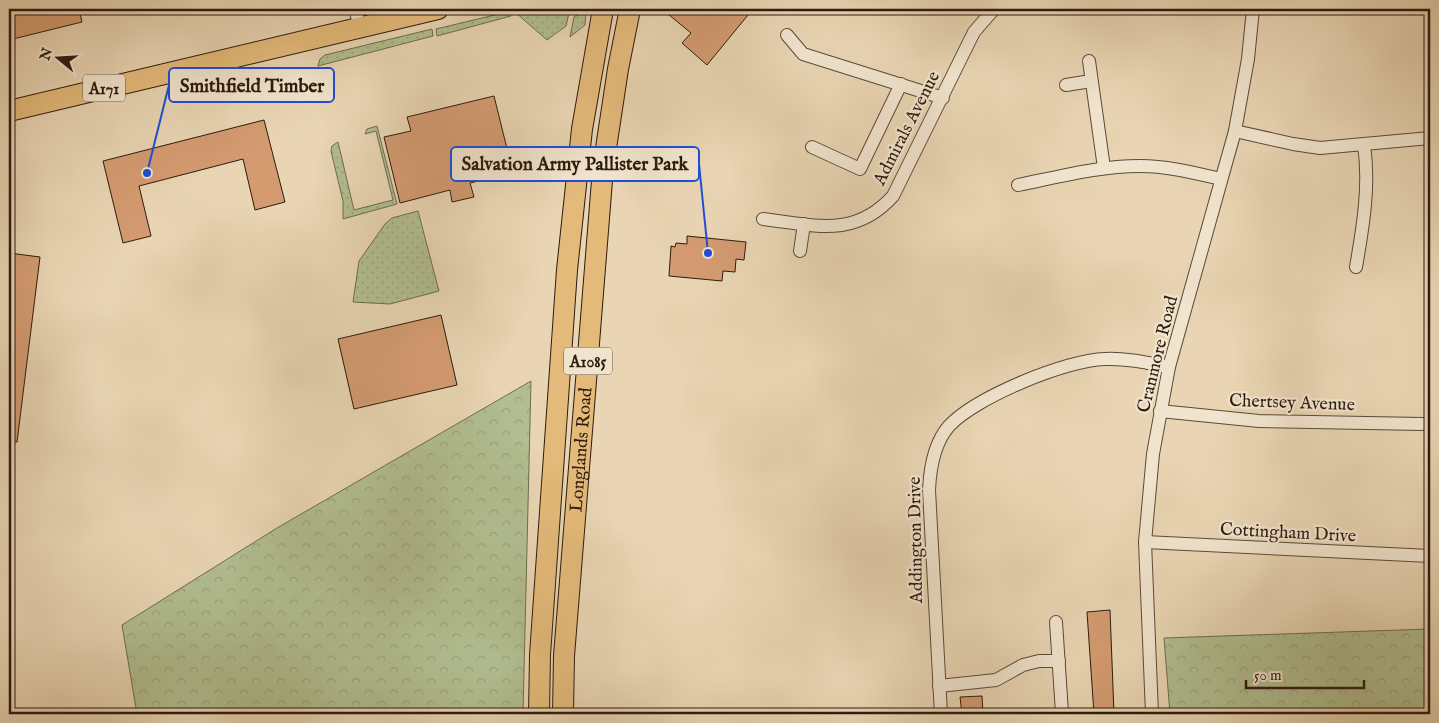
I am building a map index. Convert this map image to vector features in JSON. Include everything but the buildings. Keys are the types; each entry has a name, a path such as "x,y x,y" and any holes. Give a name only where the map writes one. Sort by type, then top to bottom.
{"main road":[{"name":"A171","path":"9,111 358,18 438,9"},
{"name":"Longlands Road","path":"539,714 540,655 567,270 582,129 603,9"},
{"name":"Longlands Road","path":"563,714 564,656 603,168 618,69 630,9"}],"street":[{"name":"Admirals Avenue","path":"763,219 822,226 852,224 880,210 892,196 974,32 994,9"},
{"name":"Cranmore Road","path":"1152,714 1145,542 1153,454 1169,367 1235,132 1248,59 1253,9"},
{"path":"787,34 803,54 942,98"},
{"path":"1089,62 1104,168"},
{"path":"1066,85 1091,82"},
{"path":"812,147 860,169 901,84"},
{"path":"1235,132 1320,148 1430,138"},
{"path":"1356,267 1363,220 1367,165 1364,145"},
{"path":"1018,185 1104,168 1141,166 1165,168 1221,178"},
{"path":"800,251 804,224"},
{"name":"Addington Drive","path":"941,714 929,490 933,458 948,427 964,414 996,395 1040,375 1070,365 1109,358 1169,367"},
{"name":"Chertsey Avenue","path":"1160,411 1259,421 1422,424"},
{"name":"Cottingham Drive","path":"1145,542 1430,556"},
{"path":"1056,622 1062,713"},
{"path":"939,686 996,680 1023,665 1059,661"}],"green space":[{"path":"570,9 566,26 547,40 515,12"},
{"path":"507,12 511,16 437,36 436,29"},
{"path":"582,12 586,12 585,25 570,37 574,17"},
{"path":"432,29 433,36 318,66 320,59 325,55"},
{"path":"377,126 397,204 343,219 343,201 331,151 332,146 338,142 354,210 393,200 376,131 365,134 367,129"},
{"path":"418,211 439,291 390,304 353,302 359,261 385,224 392,218"},
{"path":"531,381 523,714 137,714 122,625 277,528"},
{"path":"1430,629 1430,714 1170,714 1164,638"}],"place":[{"name":"Smithfield Timber","path":"147,173"},
{"name":"Salvation Army Pallister Park","path":"708,253"}]}
